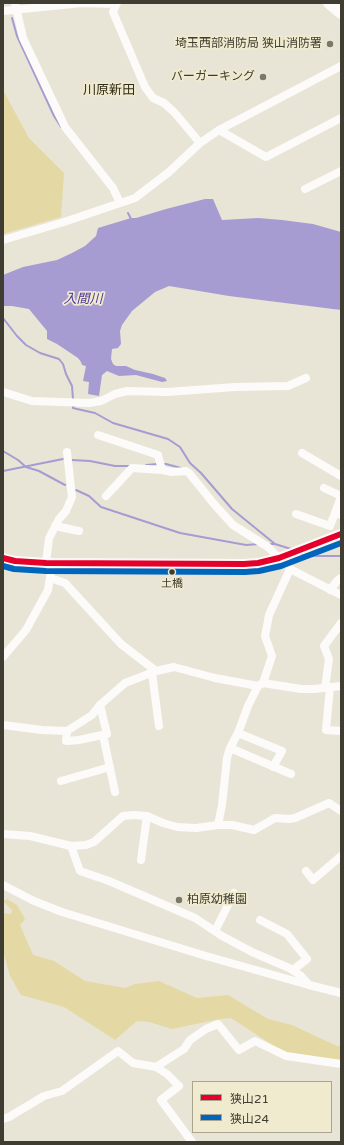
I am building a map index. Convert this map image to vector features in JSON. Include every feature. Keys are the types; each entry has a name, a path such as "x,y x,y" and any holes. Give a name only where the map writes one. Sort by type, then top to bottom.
{"highway":[{"path":"329,3 341,13"}],"main road":[{"path":"3,558 48,562 258,563 282,557 341,534"}],"street":[{"path":"3,11 16,6 82,3 116,4 113,12 145,87 153,98 164,103 175,113 200,143"},
{"path":"16,6 23,38 65,127 113,188 120,203"},
{"path":"3,240 135,198 169,172 200,143 219,130 341,66"},
{"path":"219,130 266,157 341,118"},
{"path":"305,189 341,171"},
{"path":"3,392 32,401 95,403 115,394 128,391 167,392 235,387 288,386 306,378"},
{"path":"98,435 158,455 162,470"},
{"path":"3,657 26,630 48,590 50,578 48,562 49,538 59,518 66,511 72,497 67,452"},
{"path":"302,453 341,476"},
{"path":"106,496 132,468 172,472 186,471 233,525 282,557 290,569 341,595"},
{"path":"296,514 330,526 338,514 341,497 324,488"},
{"path":"55,526 79,531"},
{"path":"218,825 222,805 227,758 248,706 260,684 272,656 265,636 266,626 269,615 290,569"},
{"path":"50,578 65,583 121,644 154,672 159,726"},
{"path":"330,590 341,578"},
{"path":"341,623 324,646 329,659 326,730 341,731"},
{"path":"3,725 42,730 67,731 92,715 100,705 125,683 154,672 174,667 215,678 301,689 341,686"},
{"path":"67,731 66,741 108,734 100,705"},
{"path":"238,733 282,751 273,767"},
{"path":"103,735 114,792"},
{"path":"230,748 291,774"},
{"path":"61,781 110,767"},
{"path":"3,834 30,836 71,846 86,845 94,842 123,816 147,816 177,827 196,828 232,825 254,830 275,818 295,818 329,803 341,811"},
{"path":"141,860 147,816"},
{"path":"71,846 80,871 109,881 195,918 252,952 293,970 309,986"},
{"path":"306,871 313,880 341,856"},
{"path":"3,885 34,901 62,912 309,986 341,993"},
{"path":"215,931 234,893"},
{"path":"260,920 287,934 307,959 293,970"},
{"path":"156,1067 184,1049 190,1040 206,1029 218,1024 240,1050 255,1040 286,1056 341,1064"},
{"path":"3,1119 44,1096 62,1091 118,1051 132,1063 156,1067 167,1074 179,1086 161,1100 192,1142"}],"shaded area":[{"path":"3,90 29,138 64,173 61,217 3,234"},
{"path":"7,899 17,905 25,919 20,925 33,955 54,961 85,981 125,988 135,984 159,981 197,998 228,995 268,1019 292,1025 337,1046 341,1046 341,1062 290,1054 271,1044 231,1018 172,1029 149,1022 137,1021 115,1040 64,1007 21,995 10,976 3,951 3,913 11,914 12,910 3,901"}],"water":[{"name":"入間川","path":"205,199 213,199 222,220 258,218 282,220 313,224 341,232 341,310 229,296 169,286 155,292 132,311 122,325 120,331 121,344 118,348 112,349 111,359 113,364 116,366 126,366 165,378 167,381 162,382 136,375 119,376 107,371 102,375 99,396 88,394 89,382 83,381 86,366 82,365 78,358 47,339 47,331 29,309 3,306 3,275 23,267 57,260 72,253 85,246 96,236 98,228"}],"waterway":[{"path":"12,18 17,36 54,116 61,127"},
{"path":"128,213 131,219"},
{"path":"3,318 26,345 40,353 59,359 63,364 72,386 73,399"},
{"path":"73,404 73,408 95,413 113,423 168,439 180,447 190,463 201,473 232,509 275,544"},
{"path":"3,451 26,467 39,471 65,485"},
{"path":"3,471 63,459"},
{"path":"72,460 90,461 115,466 130,466"},
{"path":"146,465 158,464"},
{"path":"162,464 181,468"},
{"path":"76,490 89,496 101,507 180,533 246,545 259,544"},
{"path":"269,544 275,544 291,549"},
{"path":"300,554 316,556 341,556"}],"transit line":[{"name":"狭山21","path":"3,558 15,561 46,563 244,564 258,563 279,558 341,534"},
{"name":"狭山24","path":"3,566 14,569 46,571 245,572 259,571 281,566 341,543"}],"place":[{"name":"埼玉西部消防局 狭山消防署","path":"330,44"},
{"name":"バーガーキング","path":"263,77"},
{"name":"土橋","path":"172,572"},
{"name":"柏原幼稚園","path":"179,900"}],"district":[{"name":"川原新田","path":"109,91"}]}
